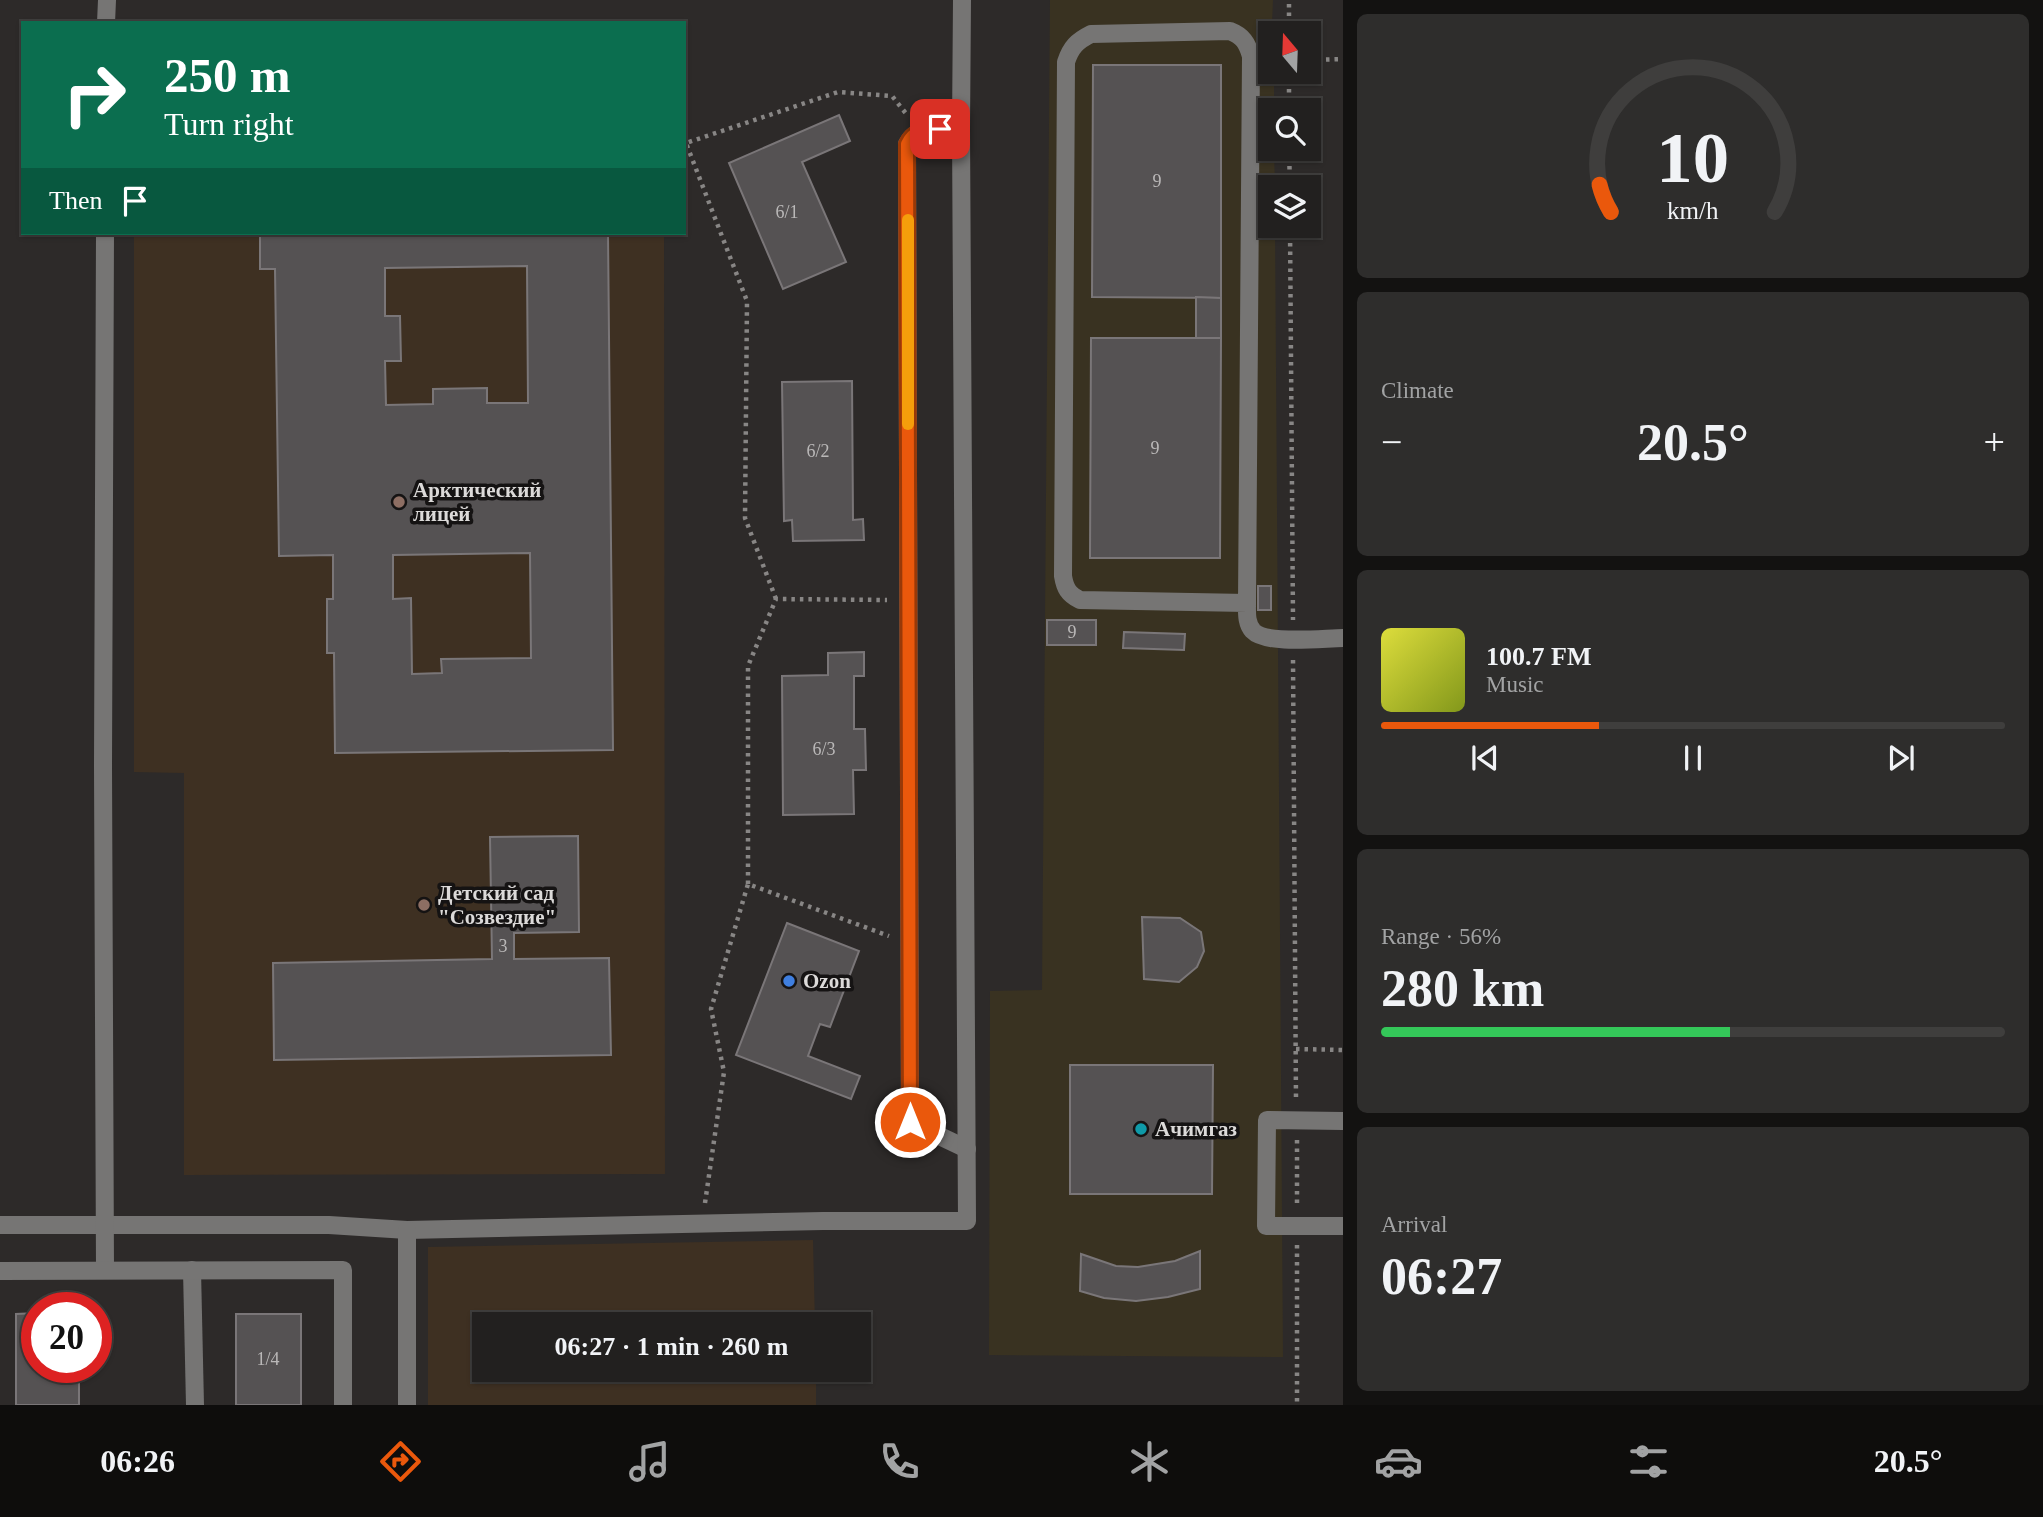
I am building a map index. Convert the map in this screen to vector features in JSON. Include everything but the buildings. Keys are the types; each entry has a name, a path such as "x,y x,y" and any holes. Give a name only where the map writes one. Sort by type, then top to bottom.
{"lane":[{"path":"106,21 107,0"},
{"path":"0,1225 329,1225 407,1230 702,1223 967,1222 962,0"},
{"path":"1247,603 1080,600 1071,596 1065,587 1066,62 1070,50 1078,40 1091,34 1230,31 1240,36 1248,46 1251,56 1248,620 1254,632 1265,637 1343,638"},
{"path":"961,128 919,131 911,136 907,144 910,1122 967,1149"},
{"path":"105,235 105,1270"},
{"path":"1343,1121 1267,1120 1266,1226 1343,1226"},
{"path":"407,1230 407,1405"},
{"path":"192,1270 195,1405"},
{"path":"0,1271 343,1270 343,1405"}],"path":[{"path":"1289,0 1289,21"},
{"path":"1321,60 1343,59"},
{"path":"702,1223 724,1072 710,1009 748,884 748,666 776,599 745,518 747,301 686,143 838,92 892,96 919,131"},
{"path":"1290,238 1297,1405"},
{"path":"776,599 909,600"},
{"path":"748,884 910,943"},
{"path":"1296,1049 1343,1049"}],"shaded area":[{"path":"1050,0 1273,0 1272,21 1258,21 1258,84 1274,84 1274,98 1258,98 1258,161 1274,161 1275,175 1258,175 1258,238 1275,238 1283,1357 989,1355 990,991 1042,990"},
{"path":"134,235 664,235 665,1174 184,1175 184,773 134,772"},
{"path":"813,1240 815,1312 472,1312 472,1382 816,1382 816,1405 428,1405 428,1247"}],"slow traffic":[{"path":"908,220 908,424"}],"place":[{"name":"Арктический лицей","path":"399,502"},
{"name":"Детский сад \"Созвездие\"","path":"424,905"},
{"name":"Ozon","path":"789,981"},
{"name":"Ачимгаз","path":"1141,1129"}],"route":[{"path":"910,1122 907,144 911,136 919,131 940,129"}]}
